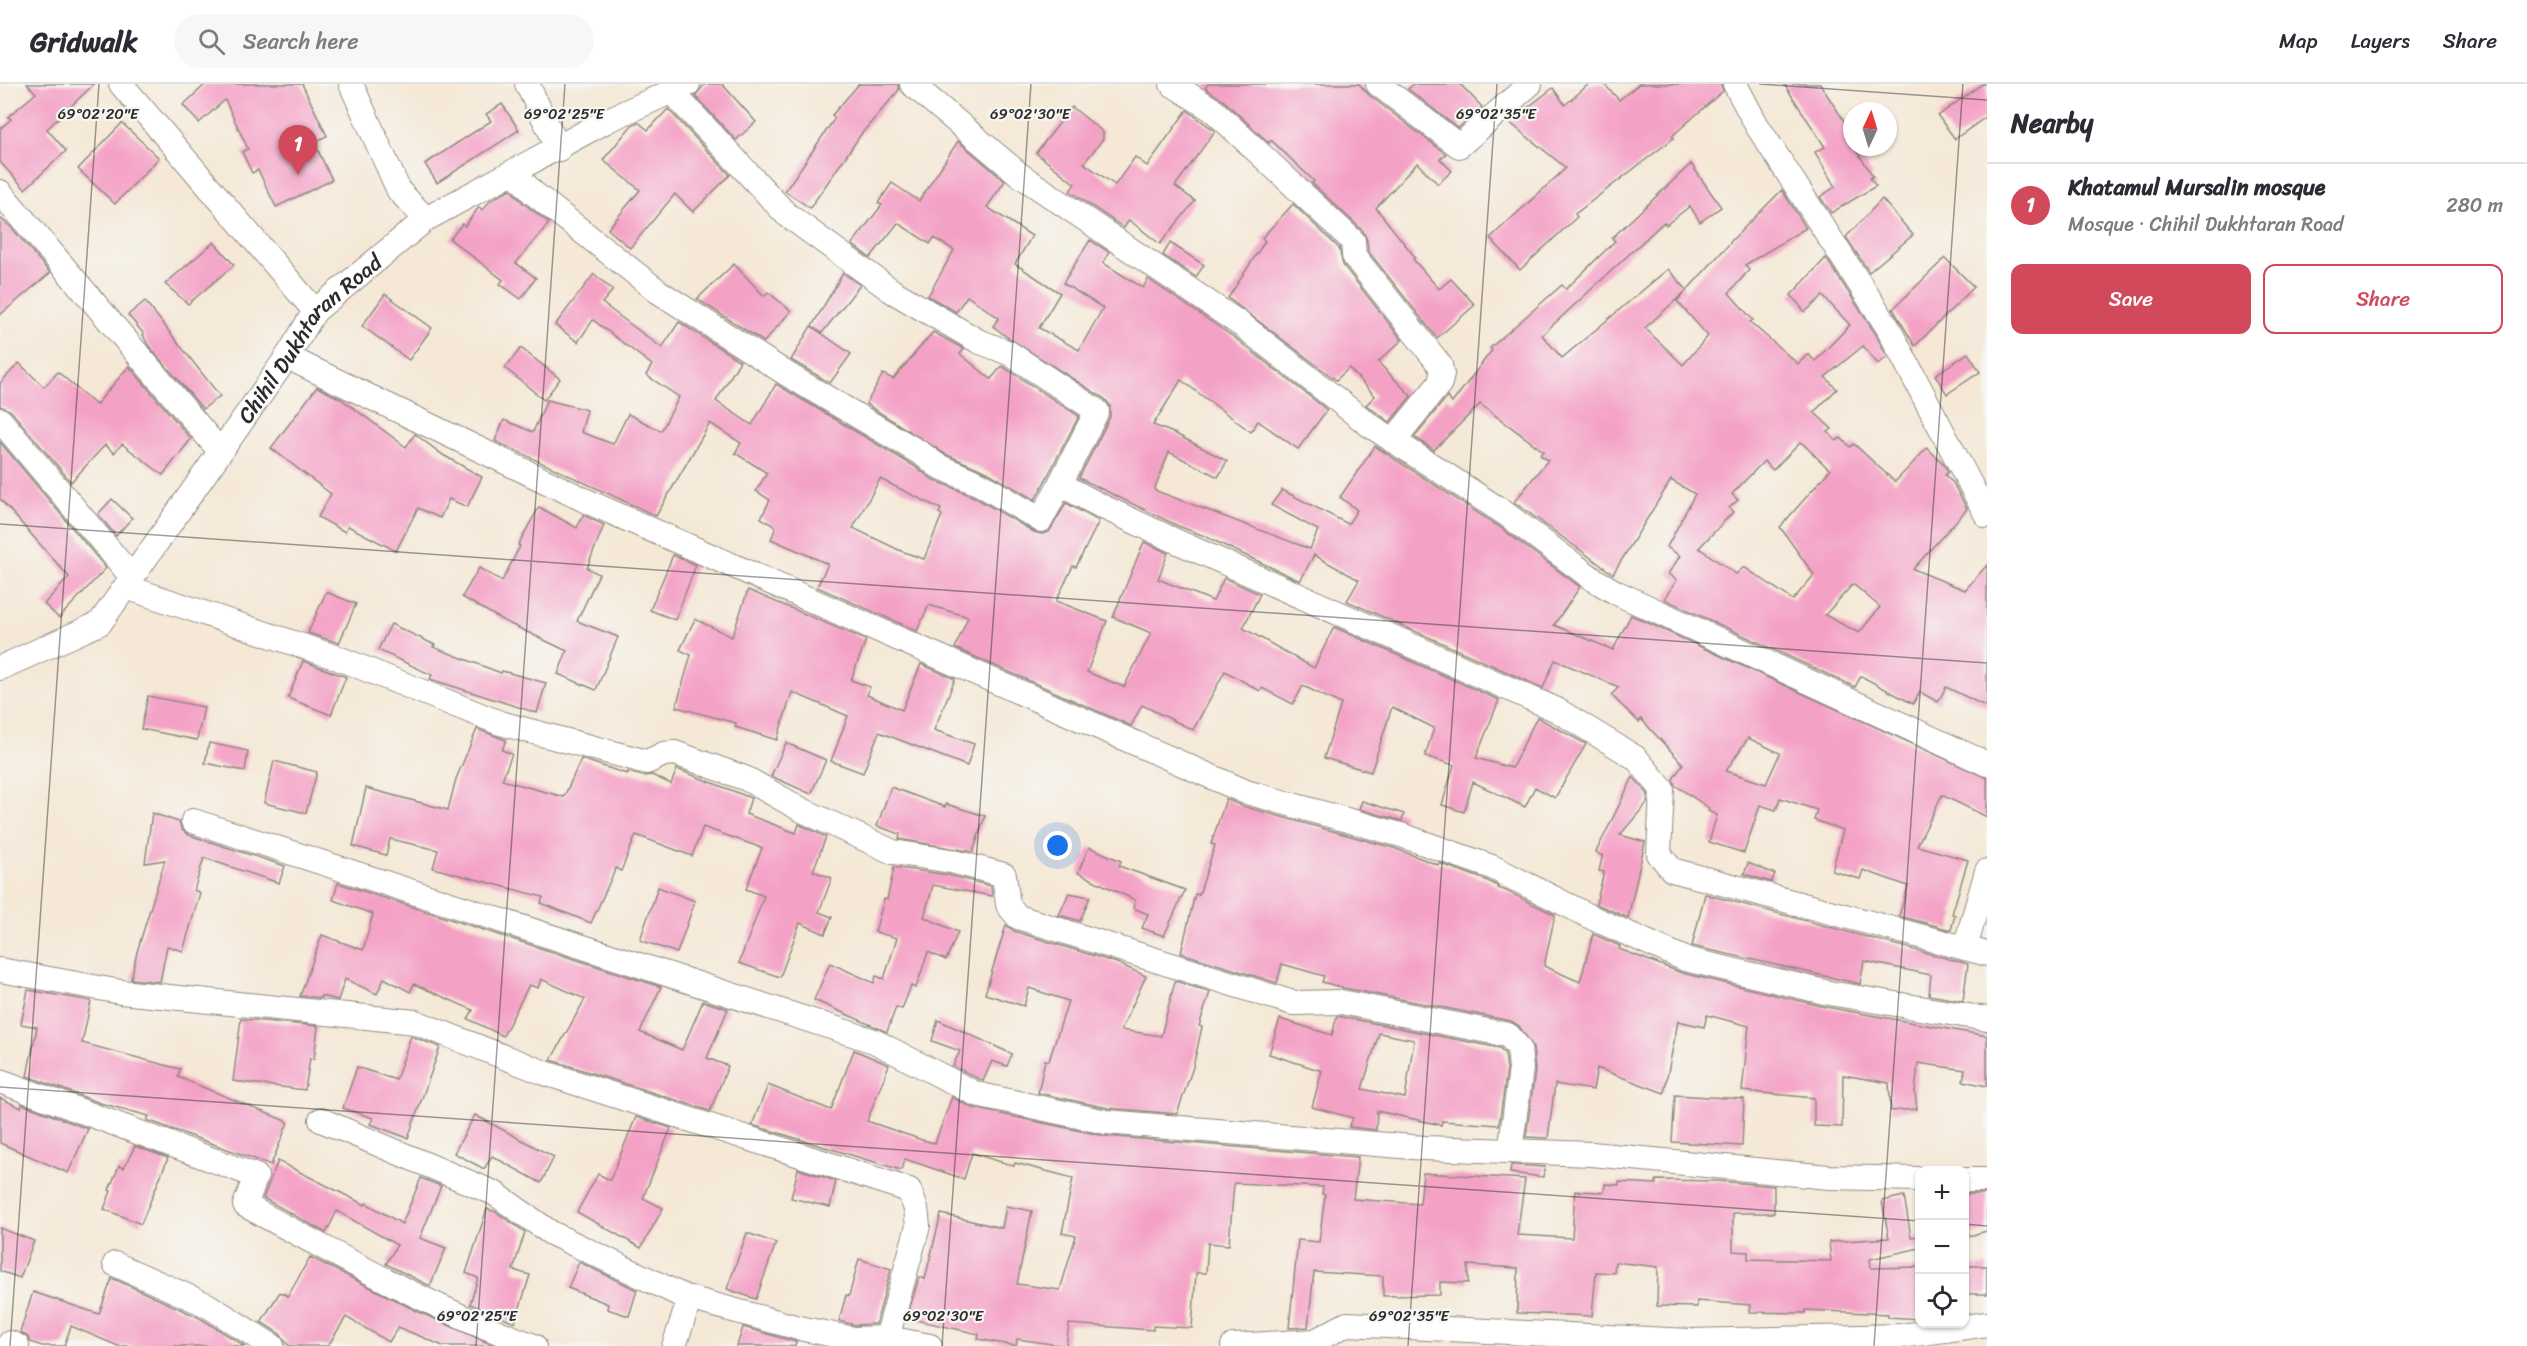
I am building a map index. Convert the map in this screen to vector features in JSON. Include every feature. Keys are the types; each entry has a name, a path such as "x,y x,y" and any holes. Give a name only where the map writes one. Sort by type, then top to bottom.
{"street":[{"path":"121,84 315,311"},
{"path":"351,84 399,191 426,219"},
{"path":"527,84 559,148"},
{"path":"912,84 1020,175 1243,326 1393,441 1506,514 1593,579 1617,593 1987,764"},
{"path":"1172,84 1213,110 1353,240 1354,256 1440,365 1442,374 1440,383 1393,441"},
{"path":"1378,84 1460,146 1530,84"},
{"path":"1735,84 1756,124 1887,326 1987,516"},
{"path":"514,172 532,192 658,292 790,376 922,453 938,466 980,484 1041,520 1097,411 1009,353 978,341 892,291 786,214 680,88"},
{"name":"Chihil Dukhtaran Road","path":"0,668 100,623 287,357 315,311 426,219 608,120 680,88"},
{"path":"0,192 220,451"},
{"path":"287,357 593,504 1246,792 1401,835 1492,867 1595,919 1685,959 1829,993 1987,1019"},
{"path":"0,420 129,582 338,658 500,723 647,762 664,754 675,753 747,779 802,810 893,852 951,861 1004,875 1008,904 1018,917 1293,1003 1341,1002 1508,1035 1519,1048 1521,1068 1510,1151"},
{"path":"1061,482 1101,506 1178,542 1557,710 1636,758 1662,789 1659,854 1672,870 1976,951 1987,871"},
{"path":"193,821 873,1041 976,1094 1106,1122 1425,1148 1592,1154 1828,1177 1915,1179"},
{"path":"0,970 121,992 415,1022 544,1073 909,1190 916,1209 918,1226 887,1338"},
{"path":"0,1081 256,1176 245,1205 482,1327 534,1346"},
{"path":"321,1120 494,1193 551,1233 690,1298 799,1329 854,1339 887,1338 930,1346"},
{"path":"1969,1180 1987,1180"},
{"path":"115,1264 207,1305 272,1346"},
{"path":"674,1346 690,1298"},
{"path":"1233,1346 1316,1341 1347,1324 1690,1341 1901,1336 1987,1324"},
{"path":"8,1346 10,1343 17,1346"}],"building":[{"path":"27,84 94,84 47,129 66,151 25,189 0,162 0,129 11,119 8,117 36,93"},
{"path":"206,84 302,84 327,136 314,142 332,180 276,207 258,170 252,173 242,152 248,149 225,100 199,123 183,105"},
{"path":"705,84 722,84 756,122 736,140 695,96"},
{"path":"859,84 898,84 899,90 862,133 810,208 785,191 835,118 832,115"},
{"path":"1208,84 1359,84 1369,95 1446,154 1440,159 1452,171 1438,184 1417,163 1376,208 1415,257 1413,259 1439,289 1451,279 1475,305 1437,338 1368,251 1363,231 1271,140 1269,143 1223,100 1205,88"},
{"path":"1414,84 1460,84 1482,107 1458,128 1408,89"},
{"path":"1589,84 1604,84 1619,100 1639,84 1721,84 1723,91 1672,136 1674,138 1575,214 1577,217 1520,270 1490,238 1566,168 1509,122 1553,88 1565,105"},
{"path":"1784,84 1820,84 1843,119 1843,156 1860,156 1873,176 1870,178 1876,186 1831,213 1820,197 1835,187 1815,152 1825,147"},
{"path":"1982,84 1987,84 1987,116 1955,139 1938,116"},
{"path":"502,104 519,130 437,183 425,164 491,121 486,114"},
{"path":"1072,107 1103,132 1103,139 1084,163 1115,185 1135,157 1147,166 1187,110 1215,131 1175,186 1195,201 1160,244 1129,220 1124,228 1070,191 1075,184 1036,153"},
{"path":"668,109 730,175 693,212 675,194 630,248 608,229 640,190 603,160 632,125 638,122 648,130"},
{"path":"122,123 159,158 115,204 78,169"},
{"path":"958,141 1005,181 987,207 1032,236 1015,264 1060,293 1039,328 1079,350 1103,308 1063,283 1090,240 1109,252 1103,263 1143,288 1148,279 1235,338 1327,410 1298,449 1258,421 1251,432 1181,380 1153,425 1176,434 1227,461 1218,477 1169,452 1154,490 1310,549 1318,530 1271,505 1282,490 1348,524 1357,510 1340,497 1375,446 1498,526 1580,587 1554,625 1613,650 1631,615 1987,778 1987,817 1942,795 1917,846 1968,860 1952,914 1955,915 1951,930 1899,916 1908,886 1863,870 1860,879 1832,871 1843,830 1814,820 1817,810 1780,798 1776,810 1760,805 1744,853 1709,842 1717,815 1708,811 1709,808 1675,785 1673,779 1683,764 1641,719 1639,722 1611,695 1619,687 1555,660 1543,688 1347,601 1359,580 1314,555 1300,581 1079,478 1110,417 1110,405 1105,399 1007,337 993,326 999,318 967,296 956,312 928,296 954,250 934,238 930,244 898,223 870,258 852,244 882,205 878,203 892,183 919,201","holes":["1748,738 1780,753 1766,784 1726,771"]},
{"path":"1691,164 1721,207 1700,222 1690,206 1666,225 1664,222 1542,335 1562,358 1668,269 1687,290 1645,328 1683,365 1708,336 1677,301 1731,242 1731,241 1782,190 1806,228 1745,265 1749,270 1729,293 1753,320 1750,322 1798,364 1808,354 1815,361 1850,325 1823,296 1805,312 1791,295 1826,258 1875,333 1887,357 1878,364 1863,346 1825,377 1837,389 1814,412 1832,429 1828,432 1836,441 1841,438 1850,447 1854,444 1895,482 1927,448 1943,463 1948,472 1945,475 1953,483 1967,509 1913,569 1965,590 1987,565 1987,707 1946,687 1938,702 1920,692 1913,704 1861,676 1855,687 1664,599 1677,580 1668,574 1680,556 1667,547 1695,494 1671,480 1613,574 1514,502 1548,460 1540,455 1543,451 1480,404 1434,450 1414,437 1447,397 1452,403 1492,350 1490,348 1562,285 1566,289 1615,241 1612,238","holes":["1801,442 1830,470 1780,527 1814,575 1793,600 1744,567 1736,574 1699,548 1733,512 1729,508 1738,500 1732,494 1764,461 1773,470","1853,584 1880,607 1859,633 1825,615"]},
{"path":"510,189 523,203 549,223 516,263 536,278 521,299 500,284 503,280 450,239 462,224 465,226 479,207 482,210 491,200"},
{"path":"1882,199 1913,235 1869,272 1846,237"},
{"path":"1293,204 1339,248 1343,265 1402,340 1378,362 1411,396 1390,422 1366,405 1375,396 1349,368 1336,380 1228,298 1265,241 1262,238"},
{"path":"0,218 11,227 50,273 0,315"},
{"path":"214,242 234,265 188,304 165,284"},
{"path":"1170,243 1204,265 1196,277 1163,255"},
{"path":"1945,258 1974,287 1915,346 1893,309"},
{"path":"734,264 764,296 768,292 791,311 764,342 697,299"},
{"path":"843,273 860,285 822,333 812,326"},
{"path":"594,274 613,290 602,303 662,348 679,322 740,361 716,401 752,425 776,384 932,479 974,497 1034,532 1042,534 1049,532 1066,503 1099,521 1056,601 1107,621 1087,672 1124,687 1151,633 1113,617 1144,542 1168,553 1158,579 1213,601 1224,578 1260,594 1243,628 1314,668 1334,627 1499,700 1476,758 1512,768 1537,717 1586,744 1555,798 1535,787 1525,807 1473,782 1464,812 1442,805 1454,765 1425,756 1434,728 1392,707 1371,772 1324,758 1341,704 1303,686 1293,704 1262,688 1260,691 1225,671 1193,730 1142,705 1131,726 955,648 968,617 929,605 917,631 817,587 828,564 771,539 776,527 761,518 770,500 756,491 767,473 735,453 741,443 710,423 656,516 495,441 504,420 533,432 547,400 587,410 581,432 613,444 628,414 661,431 679,397 646,375 652,365 593,320 578,342 555,325","holes":["880,479 941,509 939,513 942,515 924,559 901,551 853,528"]},
{"path":"385,294 432,328 409,360 362,326"},
{"path":"145,301 220,396 203,409 148,345 144,334 128,315"},
{"path":"811,326 851,354 830,383 791,360"},
{"path":"933,332 964,349 960,354 991,379 1002,366 1079,416 1035,500 987,472 945,454 866,404 883,374 893,379"},
{"path":"521,348 560,379 544,400 505,368"},
{"path":"1968,353 1980,372 1947,394 1935,375"},
{"path":"19,363 44,387 58,372 96,405 129,366 191,439 163,475 122,444 114,453 105,445 71,482 11,411 0,406 0,383"},
{"path":"317,387 341,399 406,447 415,434 443,455 482,477 467,507 449,499 440,518 418,508 396,551 348,526 345,532 318,517 331,494 271,448"},
{"path":"0,442 106,568 59,618 44,604 69,577 0,499"},
{"path":"112,499 132,518 116,536 98,514"},
{"path":"539,507 577,528 583,515 604,525 587,568 599,574 577,621 618,637 596,690 558,674 567,651 504,621 462,597 479,568 502,581"},
{"path":"673,555 696,565 675,620 650,610"},
{"path":"748,590 866,640 851,680 870,687 867,695 902,710 921,664 955,679 934,730 974,744 967,766 879,732 863,773 831,761 848,716 792,692 777,740 735,727 736,723 676,707 691,655 680,650 695,619 732,637"},
{"path":"326,592 356,604 339,643 308,633"},
{"path":"391,624 435,645 433,647 501,673 502,671 546,683 537,713 430,679 432,675 378,650"},
{"path":"303,661 346,677 331,715 288,698"},
{"path":"148,696 204,707 197,740 141,729"},
{"path":"477,729 506,740 502,750 512,754 502,780 564,797 581,759 627,774 628,772 643,776 652,775 671,784 677,769 751,798 746,814 796,833 799,824 826,837 813,871 832,878 819,912 832,917 825,934 800,923 780,977 739,963 764,896 746,889 762,848 703,827 692,856 636,835 621,871 616,868 591,923 541,903 543,897 433,868 438,850 390,839 386,855 353,846 366,788 448,810 456,779"},
{"path":"209,743 248,751 245,771 205,763"},
{"path":"786,743 826,760 811,794 771,776"},
{"path":"274,761 317,772 306,813 264,803"},
{"path":"1633,777 1648,794 1647,803 1620,835 1645,842 1628,918 1596,904 1604,872 1599,871 1603,854 1602,856 1596,852"},
{"path":"891,787 945,807 946,804 985,816 973,852 899,839 900,834 877,826"},
{"path":"1226,799 1242,806 1394,848 1438,865 1439,863 1486,880 1555,915 1544,966 1580,982 1593,934 1620,946 1619,949 1682,973 1826,1007 1987,1036 1987,1086 1963,1081 1965,1070 1918,1063 1915,1092 1917,1109 1891,1111 1889,1083 1843,1075 1842,1127 1814,1126 1814,1098 1742,1091 1749,1026 1707,1015 1704,1027 1678,1021 1664,1093 1597,1068 1593,1090 1555,1084 1548,1138 1526,1137 1535,1071 1533,1047 1519,1026 1511,1021 1344,988 1322,982 1324,976 1282,964 1277,983 1181,953 1195,894 1199,895 1215,845 1211,844"},
{"path":"1362,801 1404,814 1402,821 1359,809"},
{"path":"152,813 179,822 182,830 189,835 285,866 279,883 204,858 194,890 200,893 183,951 167,946 160,982 131,979 165,860 145,863"},
{"path":"1089,847 1121,861 1119,866 1185,890 1164,936 1142,928 1148,914 1133,908 1135,900 1078,873"},
{"path":"1748,863 1775,874 1771,882 1744,874"},
{"path":"894,867 948,875 991,886 992,896 933,885 924,917 958,932 946,960 928,952 916,988 911,986 902,1009 896,1007 887,1032 814,1000 830,963 874,983 876,976 884,979 897,938 875,932 884,899 887,900"},
{"path":"338,883 661,987 640,1032 682,1050 703,1001 728,1009 707,1058 728,1066 710,1111 551,1060 585,999 541,979 538,988 529,985 503,1036 468,1019 473,1010 414,984 410,992 384,978 377,994 345,979 338,1000 321,996 321,998 300,996 322,935 363,950 373,914 333,900"},
{"path":"658,887 695,901 677,953 640,940"},
{"path":"1069,893 1090,897 1080,921 1059,915"},
{"path":"1705,894 1968,964 1963,1001 1929,995 1931,975 1864,961 1860,984 1692,946"},
{"path":"1006,925 1014,931 1117,963 1146,976 1121,1030 1161,1036 1175,981 1210,992 1199,1026 1202,1027 1193,1067 1177,1114 1108,1108 1038,1093 1045,1060 1049,1061 1068,1001 1029,988 1024,1006 985,994"},
{"path":"28,990 91,1001 82,1043 180,1069 178,1077 288,1122 271,1165 147,1120 149,1116 100,1103 27,1076 37,1027 21,1024"},
{"path":"1337,1016 1500,1048 1505,1054 1507,1069 1499,1125 1442,1121 1441,1125 1377,1111 1376,1130 1349,1127 1353,1118 1312,1107 1322,1071 1269,1054 1280,1019 1332,1035","holes":["1379,1033 1414,1040 1405,1098 1362,1089"]},
{"path":"241,1019 318,1026 314,1059 310,1058 305,1090 233,1081"},
{"path":"938,1020 1012,1054 1007,1066 992,1061 983,1081 953,1066 960,1051 932,1041"},
{"path":"411,1036 440,1047 408,1138 370,1124 373,1118 343,1108 357,1067 396,1080"},
{"path":"854,1050 889,1065 867,1121 922,1140 935,1143 952,1097 973,1108 1105,1136 1358,1157 1353,1199 1420,1204 1423,1173 1525,1179 1517,1235 1572,1238 1575,1191 1604,1192 1605,1184 1619,1185 1619,1182 1656,1184 1656,1180 1718,1181 1774,1186 1774,1213 1733,1213 1733,1251 1748,1252 1748,1259 1831,1261 1829,1242 1889,1238 1882,1201 1904,1196 1911,1237 1915,1237 1915,1249 1870,1259 1871,1268 1915,1267 1915,1319 1888,1317 1888,1314 1805,1310 1805,1313 1750,1312 1751,1305 1697,1301 1697,1307 1657,1306 1658,1267 1615,1262 1614,1273 1596,1272 1592,1316 1517,1313 1518,1268 1468,1265 1468,1283 1440,1282 1440,1295 1383,1296 1383,1276 1314,1272 1308,1327 1289,1328 1298,1240 1319,1242 1325,1195 1322,1194 1323,1187 1234,1183 1229,1245 1208,1243 1206,1273 1196,1273 1192,1328 1153,1326 1153,1330 1069,1324 1066,1346 1017,1339 1016,1346 978,1339 979,1334 907,1318 919,1277 925,1279 941,1214 1002,1228 1006,1206 1032,1211 1017,1284 1060,1290 1076,1236 1062,1233 1073,1178 1015,1163 1014,1166 972,1153 964,1179 905,1159 901,1170 752,1125 768,1085 831,1110"},
{"path":"1675,1095 1744,1099 1742,1146 1672,1142"},
{"path":"0,1098 21,1108 22,1104 88,1129 68,1173 0,1143"},
{"path":"475,1115 554,1157 541,1183 492,1156 484,1169 454,1153"},
{"path":"636,1117 671,1128 643,1198 663,1208 641,1248 577,1212 598,1174 610,1180"},
{"path":"135,1146 168,1158 141,1224 104,1209 119,1166 124,1168"},
{"path":"278,1161 365,1205 366,1203 402,1224 421,1178 441,1186 420,1238 446,1248 430,1286 386,1264 397,1245 337,1211 326,1233 263,1198"},
{"path":"1511,1165 1545,1167 1543,1177 1510,1173"},
{"path":"798,1169 836,1181 830,1207 791,1198"},
{"path":"1969,1194 1987,1194 1987,1231 1969,1236"},
{"path":"487,1209 496,1212 525,1232 513,1270 530,1275 515,1323 470,1304 478,1278 466,1273"},
{"path":"0,1228 34,1241 20,1278 0,1271"},
{"path":"747,1233 776,1243 756,1299 727,1289"},
{"path":"310,1257 417,1311 495,1346 443,1346 398,1327 389,1342 346,1317 328,1346 289,1346 280,1334 261,1322 280,1292 288,1296"},
{"path":"859,1259 891,1269 876,1324 855,1325 839,1321 846,1295 849,1296"},
{"path":"579,1262 637,1290 629,1316 607,1309 608,1304 568,1288"},
{"path":"1969,1266 1987,1266 1987,1294 1969,1294"},
{"path":"112,1278 200,1318 245,1346 118,1346 71,1326 64,1346 42,1346 30,1342 28,1337 20,1332 33,1292 99,1314"},
{"path":"743,1327 796,1342 795,1346 737,1346"}],"place":[{"name":"Khatamul Mursalin mosque","path":"298,175"}]}
